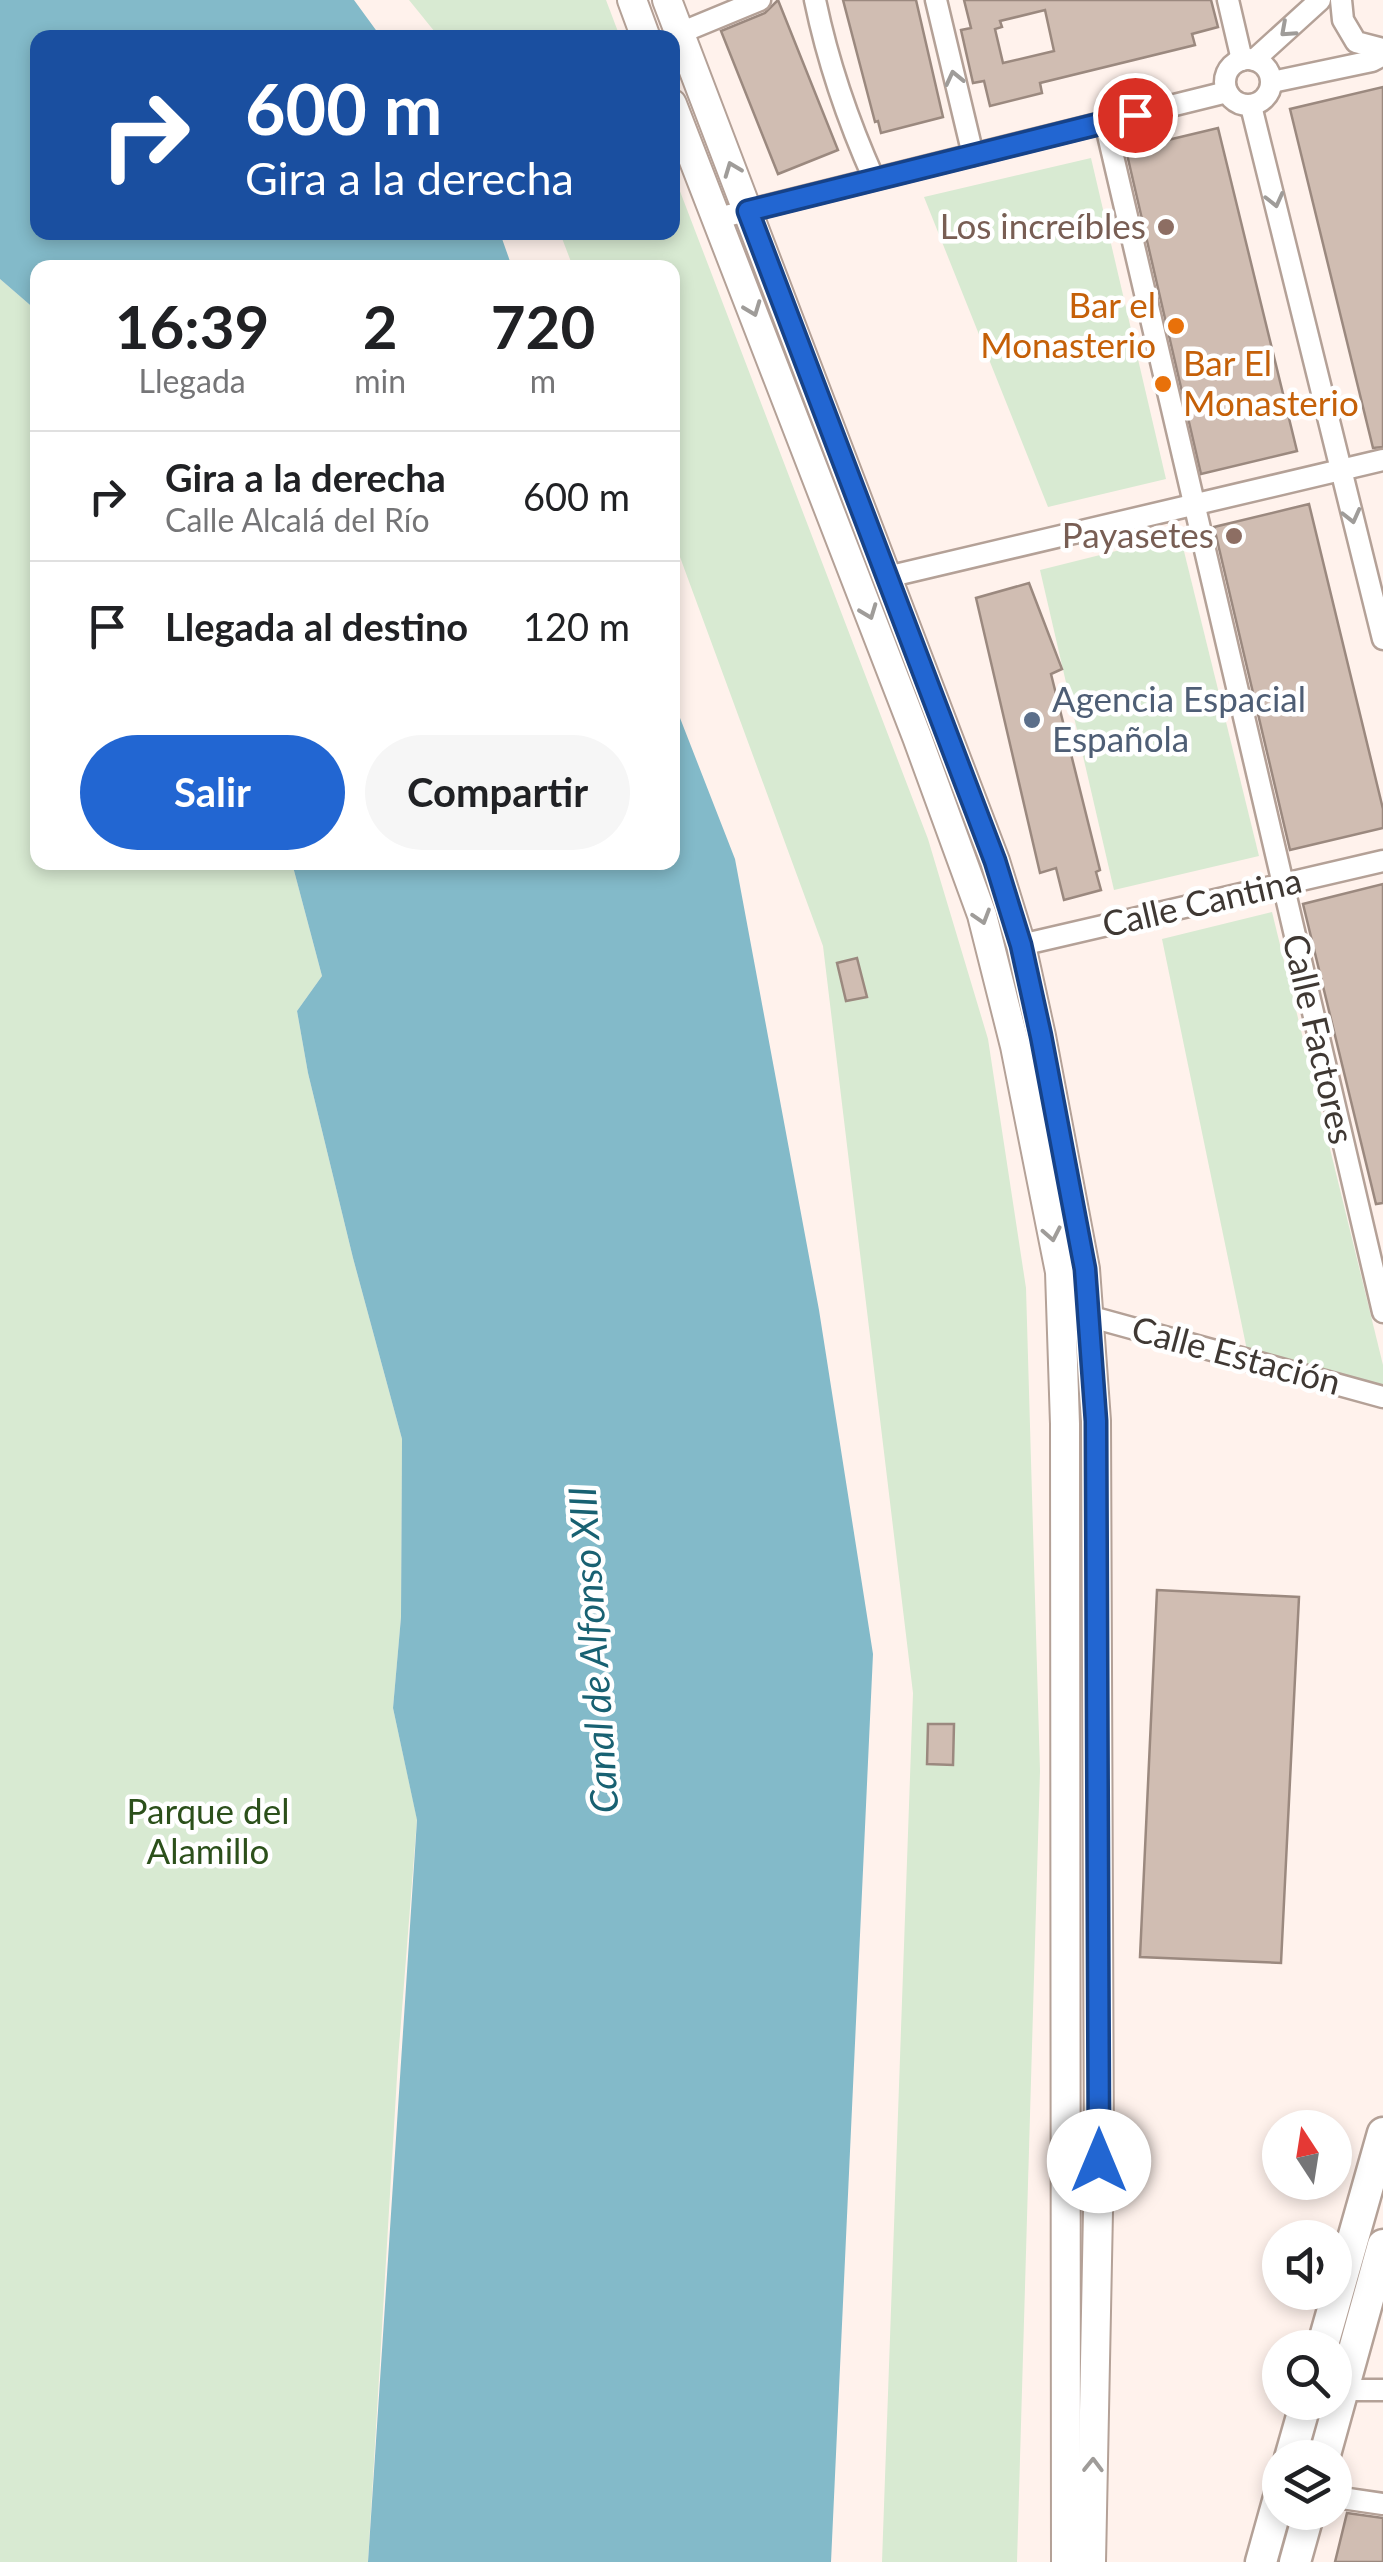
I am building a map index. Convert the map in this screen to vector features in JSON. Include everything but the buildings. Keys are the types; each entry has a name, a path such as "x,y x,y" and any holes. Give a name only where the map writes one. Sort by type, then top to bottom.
{"main road":[{"path":"632,0 643,30"},
{"path":"667,0 679,30"},
{"path":"680,33 995,861 1021,945 1085,1269 1096,1440 1099,2141 1092,2562"},
{"path":"680,124 982,916 1015,1046 1060,1272 1065,1464 1066,2562"},
{"path":"1327,2330 1383,2133"},
{"path":"1352,2357 1383,2245"},
{"path":"1261,2562 1270,2530"},
{"path":"1295,2562 1304,2530"}],"street":[{"path":"680,33 760,0"},
{"path":"814,0 831,70 874,180"},
{"path":"936,0 973,155"},
{"path":"1228,0 1248,60 1269,72 1272,82 1264,100 1251,106 1233,100 1227,92 1229,69 1248,60 1320,0"},
{"path":"1272,82 1372,62 1383,52 1356,42 1343,20 1341,0"},
{"path":"1342,67 1351,58 1356,42"},
{"path":"718,218 1227,92"},
{"path":"1251,106 1383,639"},
{"name":"Calle Factores","path":"1105,122 1383,1312"},
{"path":"887,577 1383,460"},
{"name":"Calle Cantina","path":"1021,945 1383,861"},
{"name":"Calle Estación","path":"1088,1316 1383,1397"},
{"path":"1352,2390 1383,2390"},
{"path":"1352,2499 1383,2504"}],"green space":[{"path":"409,0 606,0 617,30 433,30"},
{"path":"1091,158 1166,479 1048,507 924,197"},
{"path":"680,191 928,839 988,1039 1026,1288 1040,1771 1017,2562 882,2562 913,1693 823,946 680,557 680,260 570,260 563,240 680,240"},
{"name":"Parque del Alamillo","path":"0,279 30,305 30,870 294,870 322,976 297,1011 308,1073 402,1439 401,1617 393,1708 417,1819 398,2060 368,2562 0,2562"},
{"path":"1180,535 1259,856 1114,890 1040,570"},
{"path":"1272,912 1383,1365 1383,1394 1248,1355 1162,939"}],"water":[{"path":"0,0 354,0 376,30 30,30 30,240 502,240 510,260 30,260 30,305 0,279"},
{"name":"Canal de Alfonso XIII","path":"680,718 735,859 819,1310 873,1654 831,2562 368,2562 417,1820 393,1708 401,1617 402,1439 353,1258 297,1011 322,976 294,870 680,870"}],"place":[{"name":"Los increíbles","path":"1166,227"},
{"name":"Bar el Monasterio","path":"1176,326"},
{"name":"Bar El Monasterio","path":"1163,384"},
{"name":"Payasetes","path":"1234,536"},
{"name":"Agencia Espacial Española","path":"1032,720"}],"route":[{"path":"1099,2161 1096,1421 1085,1269 1021,945 995,861 748,211 1135,115"}]}
